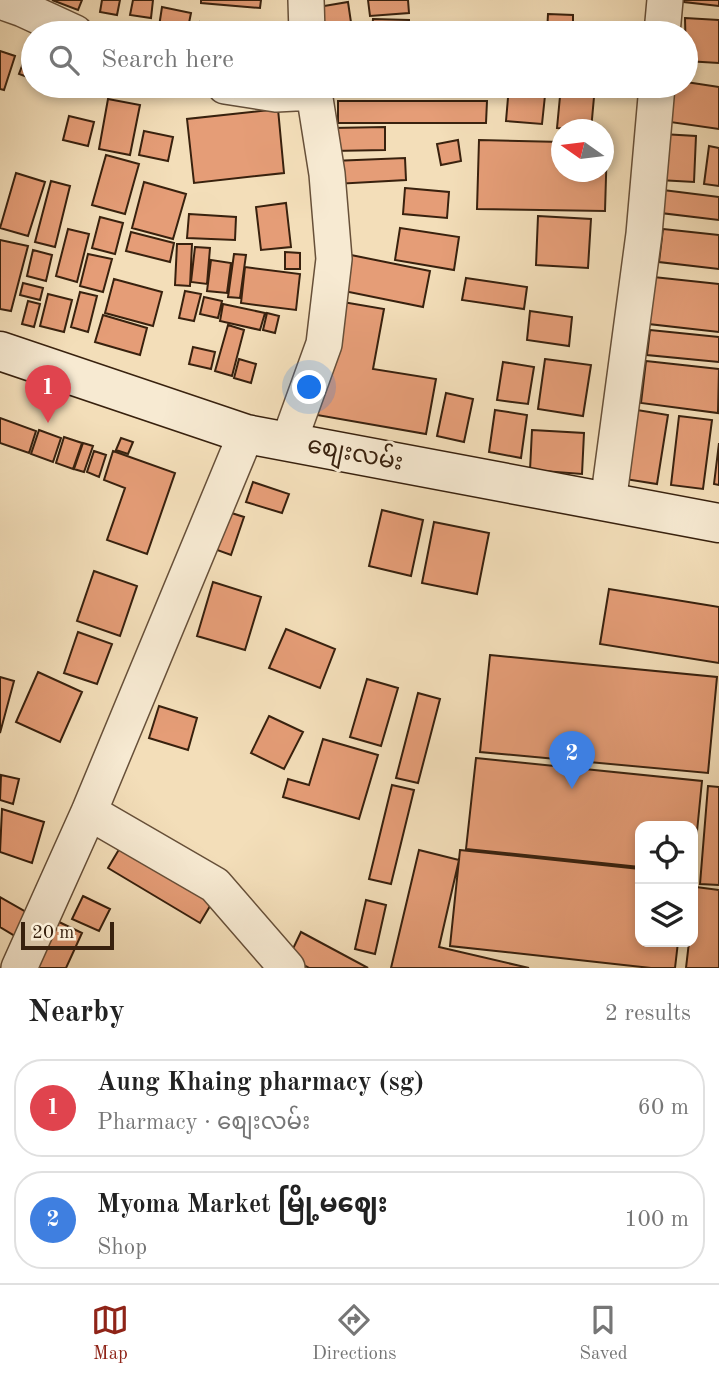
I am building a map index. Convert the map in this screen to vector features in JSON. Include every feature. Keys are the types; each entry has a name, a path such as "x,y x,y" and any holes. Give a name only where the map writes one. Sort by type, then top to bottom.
{"main road":[{"name":"စျေးလမ်း","path":"0,351 246,434 719,523"}],"street":[{"path":"306,0 307,21"},
{"path":"663,21 665,0"},
{"path":"0,1 49,21"},
{"path":"289,441 324,344 334,259 327,174 314,98"},
{"path":"608,503 644,234 656,98"},
{"path":"13,962 89,813 246,434"},
{"path":"89,813 215,885 287,968"}],"building":[{"path":"52,0 82,0 78,10"},
{"path":"102,0 120,0 117,15 100,12"},
{"path":"133,0 153,0 151,18 130,15"},
{"path":"201,0 261,0 260,8 201,3"},
{"path":"368,0 408,0 409,13 370,16"},
{"path":"719,0 719,6 684,2"},
{"path":"348,2 351,21 314,21 312,8"},
{"path":"162,7 191,13 189,21 160,21"},
{"path":"548,14 573,15 573,21 548,21"},
{"path":"685,18 719,20 719,63 698,62 698,21 685,21"},
{"path":"373,19 409,20 409,21"},
{"path":"0,51 15,56 4,90 0,89"},
{"path":"698,84 719,87 719,129 670,122 673,98 698,98"},
{"path":"508,98 545,98 542,124 506,121"},
{"path":"560,98 594,98 592,119 558,119"},
{"path":"108,99 140,105 130,155 99,149"},
{"path":"338,101 487,101 486,123 338,123"},
{"path":"278,109 284,173 194,183 187,119"},
{"path":"69,116 94,122 88,146 63,140"},
{"path":"385,127 385,150 332,151 332,128"},
{"path":"144,131 173,137 168,161 139,155"},
{"path":"662,134 696,136 694,182 659,180"},
{"path":"458,140 461,161 441,165 437,144"},
{"path":"479,140 551,142 551,182 606,182 605,211 477,209"},
{"path":"709,146 719,148 719,186 704,184"},
{"path":"106,155 139,164 125,214 92,205"},
{"path":"405,158 406,180 335,184 333,161"},
{"path":"16,173 45,182 28,236 0,228"},
{"path":"51,181 70,186 55,247 35,242"},
{"path":"144,182 186,194 173,239 132,228"},
{"path":"405,188 449,192 447,218 403,214"},
{"path":"663,190 719,197 719,220 661,213"},
{"path":"286,203 291,247 261,250 256,207"},
{"path":"189,214 236,217 235,240 187,238"},
{"path":"538,216 591,219 588,268 536,265"},
{"path":"100,217 123,223 115,254 92,248"},
{"path":"400,228 459,237 454,270 395,260"},
{"path":"68,229 89,234 77,282 56,276"},
{"path":"663,229 719,235 719,269 659,262"},
{"path":"131,232 174,243 170,262 126,251"},
{"path":"0,240 28,246 11,311 0,309"},
{"path":"177,244 192,244 190,286 175,285"},
{"path":"195,247 210,248 207,284 191,282"},
{"path":"33,250 52,255 46,281 27,276"},
{"path":"285,252 300,253 300,269 285,269"},
{"path":"88,254 112,259 103,292 80,286"},
{"path":"234,254 246,255 240,298 228,297"},
{"path":"351,255 430,271 423,307 344,291"},
{"path":"211,260 231,263 227,293 207,291"},
{"path":"245,267 300,274 296,310 241,303"},
{"path":"644,276 719,284 719,332 640,323"},
{"path":"466,278 527,287 524,309 462,300"},
{"path":"114,279 162,292 153,326 105,313"},
{"path":"23,283 43,288 40,300 20,295"},
{"path":"185,291 201,294 194,321 179,318"},
{"path":"80,292 97,296 88,332 71,327"},
{"path":"48,294 72,300 64,332 40,326"},
{"path":"204,297 222,301 218,318 200,314"},
{"path":"28,301 40,304 34,327 22,324"},
{"path":"337,301 384,309 373,369 436,379 426,434 317,415"},
{"path":"223,304 265,313 260,330 220,321"},
{"path":"530,311 572,317 569,346 527,340"},
{"path":"267,313 279,316 275,333 263,330"},
{"path":"103,315 147,328 140,355 95,342"},
{"path":"228,325 244,330 232,376 215,371"},
{"path":"650,330 719,337 719,362 647,355"},
{"path":"193,347 215,352 211,369 189,364"},
{"path":"239,359 256,364 251,383 234,378"},
{"path":"545,359 591,365 583,416 538,409"},
{"path":"646,361 719,369 718,413 641,403"},
{"path":"503,362 534,367 528,404 497,400"},
{"path":"446,393 473,399 464,442 437,436"},
{"path":"495,410 527,415 521,458 489,452"},
{"path":"637,410 668,415 657,484 625,479"},
{"path":"679,416 712,420 703,489 671,485"},
{"path":"0,418 36,431 29,453 0,443"},
{"path":"39,430 61,438 53,462 31,454"},
{"path":"532,430 584,433 582,474 530,470"},
{"path":"64,437 82,443 73,469 56,463"},
{"path":"121,438 133,442 128,454 116,450"},
{"path":"83,443 93,446 84,472 74,469"},
{"path":"719,443 719,485 714,484"},
{"path":"94,451 106,455 99,477 87,472"},
{"path":"113,451 175,473 147,554 107,540 125,488 104,480"},
{"path":"253,482 289,494 282,513 246,502"},
{"path":"219,509 244,517 231,555 206,546"},
{"path":"382,510 423,520 411,576 369,566"},
{"path":"434,522 489,533 477,594 422,583"},
{"path":"94,571 137,586 120,636 77,621"},
{"path":"213,582 261,597 245,650 197,636"},
{"path":"609,589 719,607 719,663 600,644"},
{"path":"286,629 335,649 320,688 269,668"},
{"path":"78,632 112,644 97,684 64,673"},
{"path":"490,655 717,677 708,773 480,752"},
{"path":"38,672 82,692 60,742 16,722"},
{"path":"0,677 14,681 0,733"},
{"path":"367,679 398,688 381,746 350,737"},
{"path":"418,693 440,699 418,783 396,778"},
{"path":"159,706 197,718 188,750 149,738"},
{"path":"269,716 303,732 284,769 251,753"},
{"path":"323,739 378,755 359,819 283,797 288,779 309,785"},
{"path":"476,758 702,781 698,821 635,821 635,866 466,849"},
{"path":"1,775 19,779 13,804 0,800"},
{"path":"392,785 414,790 391,884 369,879"},
{"path":"708,786 719,787 719,885 700,884"},
{"path":"2,809 44,822 32,863 0,852"},
{"path":"121,846 213,901 200,923 108,868"},
{"path":"419,850 459,860 439,947 529,968 391,968"},
{"path":"460,850 635,868 635,947 677,947 675,968 651,968 450,946"},
{"path":"698,887 719,890 719,968 686,968 688,947 698,947"},
{"path":"83,896 110,909 99,931 72,919"},
{"path":"0,897 26,912 15,936 0,927"},
{"path":"366,900 386,905 375,954 355,949"},
{"path":"57,921 82,933 66,968 35,968"},
{"path":"301,932 368,968 309,968 289,957"}],"place":[{"name":"Aung Khaing pharmacy (sg)","path":"48,423"},
{"name":"Myoma Market မြို့မဈေး","path":"572,789"}]}
